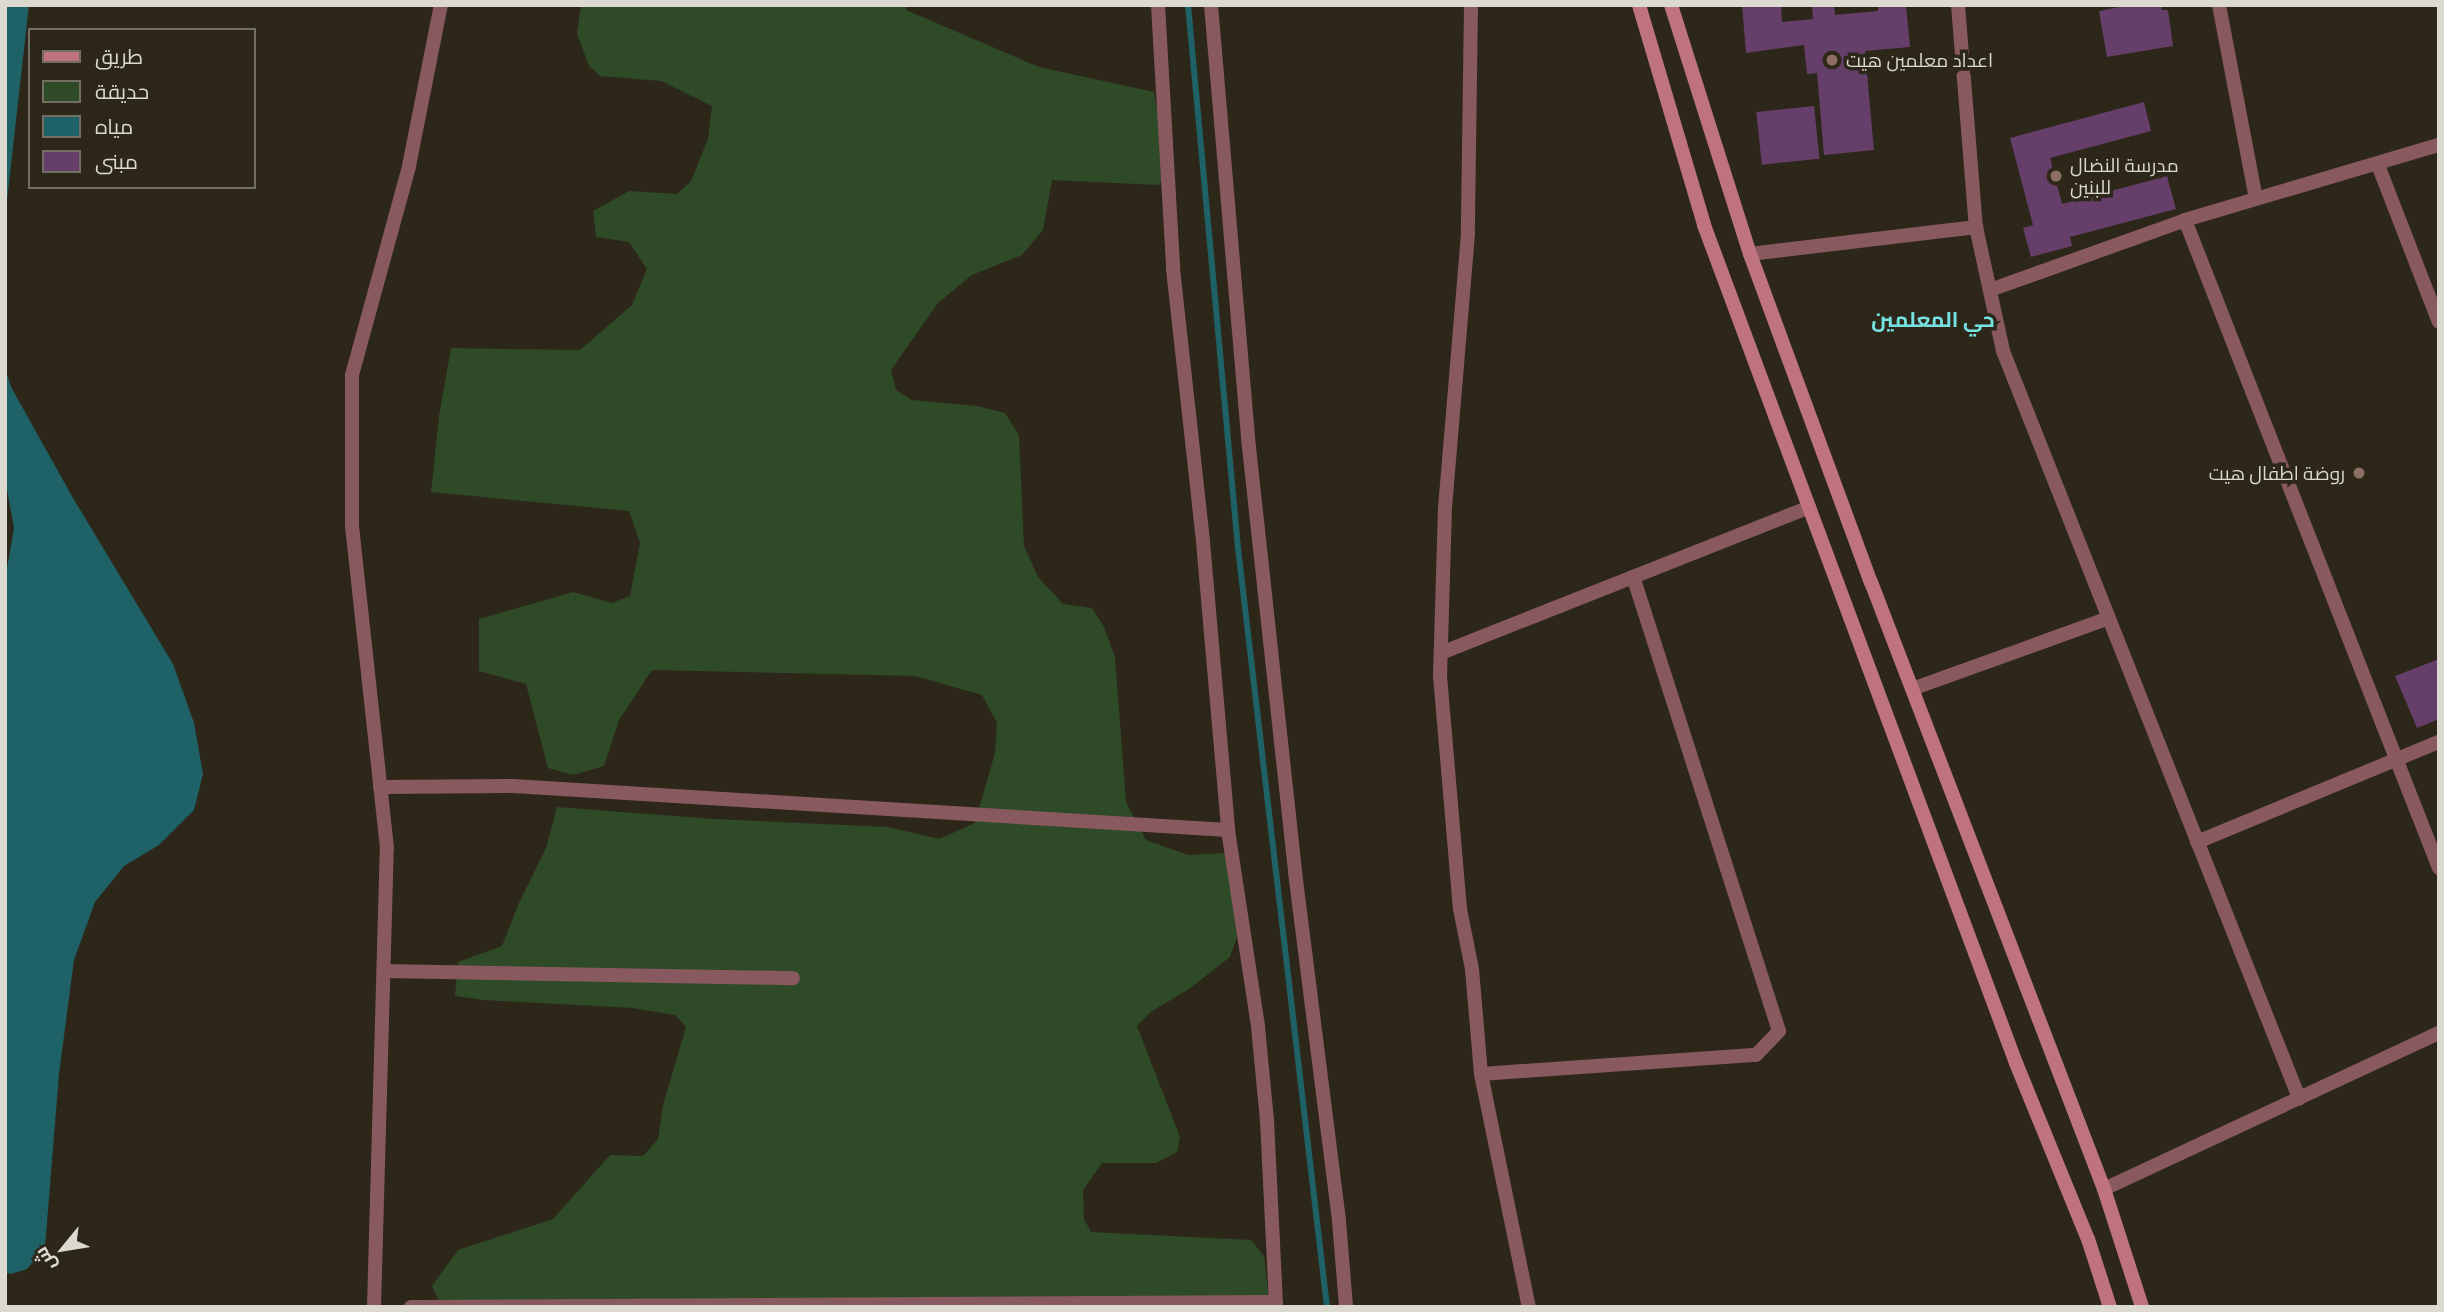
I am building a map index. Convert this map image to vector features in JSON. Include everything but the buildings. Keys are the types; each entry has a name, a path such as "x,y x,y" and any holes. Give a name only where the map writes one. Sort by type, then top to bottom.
{"main road":[{"path":"1639,5 1704,225 2016,1063 2088,1239 2110,1307"},
{"path":"1671,5 1750,254 1912,689 2104,1189 2142,1307"}],"street":[{"path":"374,1307 387,848 352,526 352,375 409,166 441,5"},
{"path":"411,1307 1276,1304 1267,1120 1259,1041 1228,830 1203,542 1173,269 1158,5"},
{"path":"1211,5 1250,451 1295,872 1339,1221 1346,1307"},
{"path":"1471,5 1468,234 1445,508 1440,676 1460,909 1472,969 1480,1074 1529,1307"},
{"path":"1958,5 1976,227 2003,351 2299,1098"},
{"path":"2219,5 2256,200"},
{"path":"1990,289 2185,220 2439,145"},
{"path":"2378,165 2439,321"},
{"path":"2185,220 2439,868"},
{"path":"1750,254 1976,227"},
{"path":"1441,653 1809,507"},
{"path":"1480,1074 1756,1055 1779,1031 1633,577"},
{"path":"1912,689 2109,618"},
{"path":"2197,842 2439,742"},
{"path":"380,787 513,786 1228,830"},
{"path":"384,971 793,978"},
{"path":"2104,1189 2439,1033"}],"green space":[{"path":"581,5 906,5 906,10 1039,67 1154,92 1167,177 1158,185 1052,180 1043,230 1022,255 972,275 938,303 891,370 896,390 912,400 977,406 1005,413 1019,435 1024,546 1038,577 1063,604 1092,608 1104,627 1115,657 1126,802 1146,840 1188,855 1227,853 1237,937 1230,957 1189,989 1152,1011 1137,1026 1180,1137 1177,1152 1156,1163 1102,1163 1083,1190 1084,1219 1091,1232 1251,1240 1264,1256 1269,1297 442,1307 432,1286 458,1250 553,1219 610,1155 643,1156 658,1139 663,1105 686,1027 675,1015 633,1008 455,996 458,962 502,946 518,905 546,848 557,807 714,819 888,827 939,839 975,823 995,753 997,723 982,695 915,676 652,670 619,720 604,766 573,775 548,768 526,684 479,671 479,619 573,592 612,603 630,596 640,543 629,511 431,492 439,416 451,348 580,350 632,305 647,269 629,242 596,237 593,211 629,191 677,194 691,181 708,139 712,106 661,81 600,76 589,66 577,34"}],"water":[{"path":"5,5 29,5 5,218"},
{"path":"5,367 11,387 73,498 173,664 194,723 203,774 194,810 159,845 124,866 95,902 74,960 59,1074 45,1247 27,1269 11,1274 5,1273 5,580 14,528 5,479"}],"waterway":[{"path":"1188,5 1238,548 1327,1307"}],"place":[{"name":"اعداد معلمين هيت","path":"1832,60"},
{"name":"مدرسة النضال للبنين","path":"2056,176"},
{"name":"روضة اطفال هيت","path":"2359,473"}],"district":[{"name":"حي المعلمين","path":"1933,319"}]}
